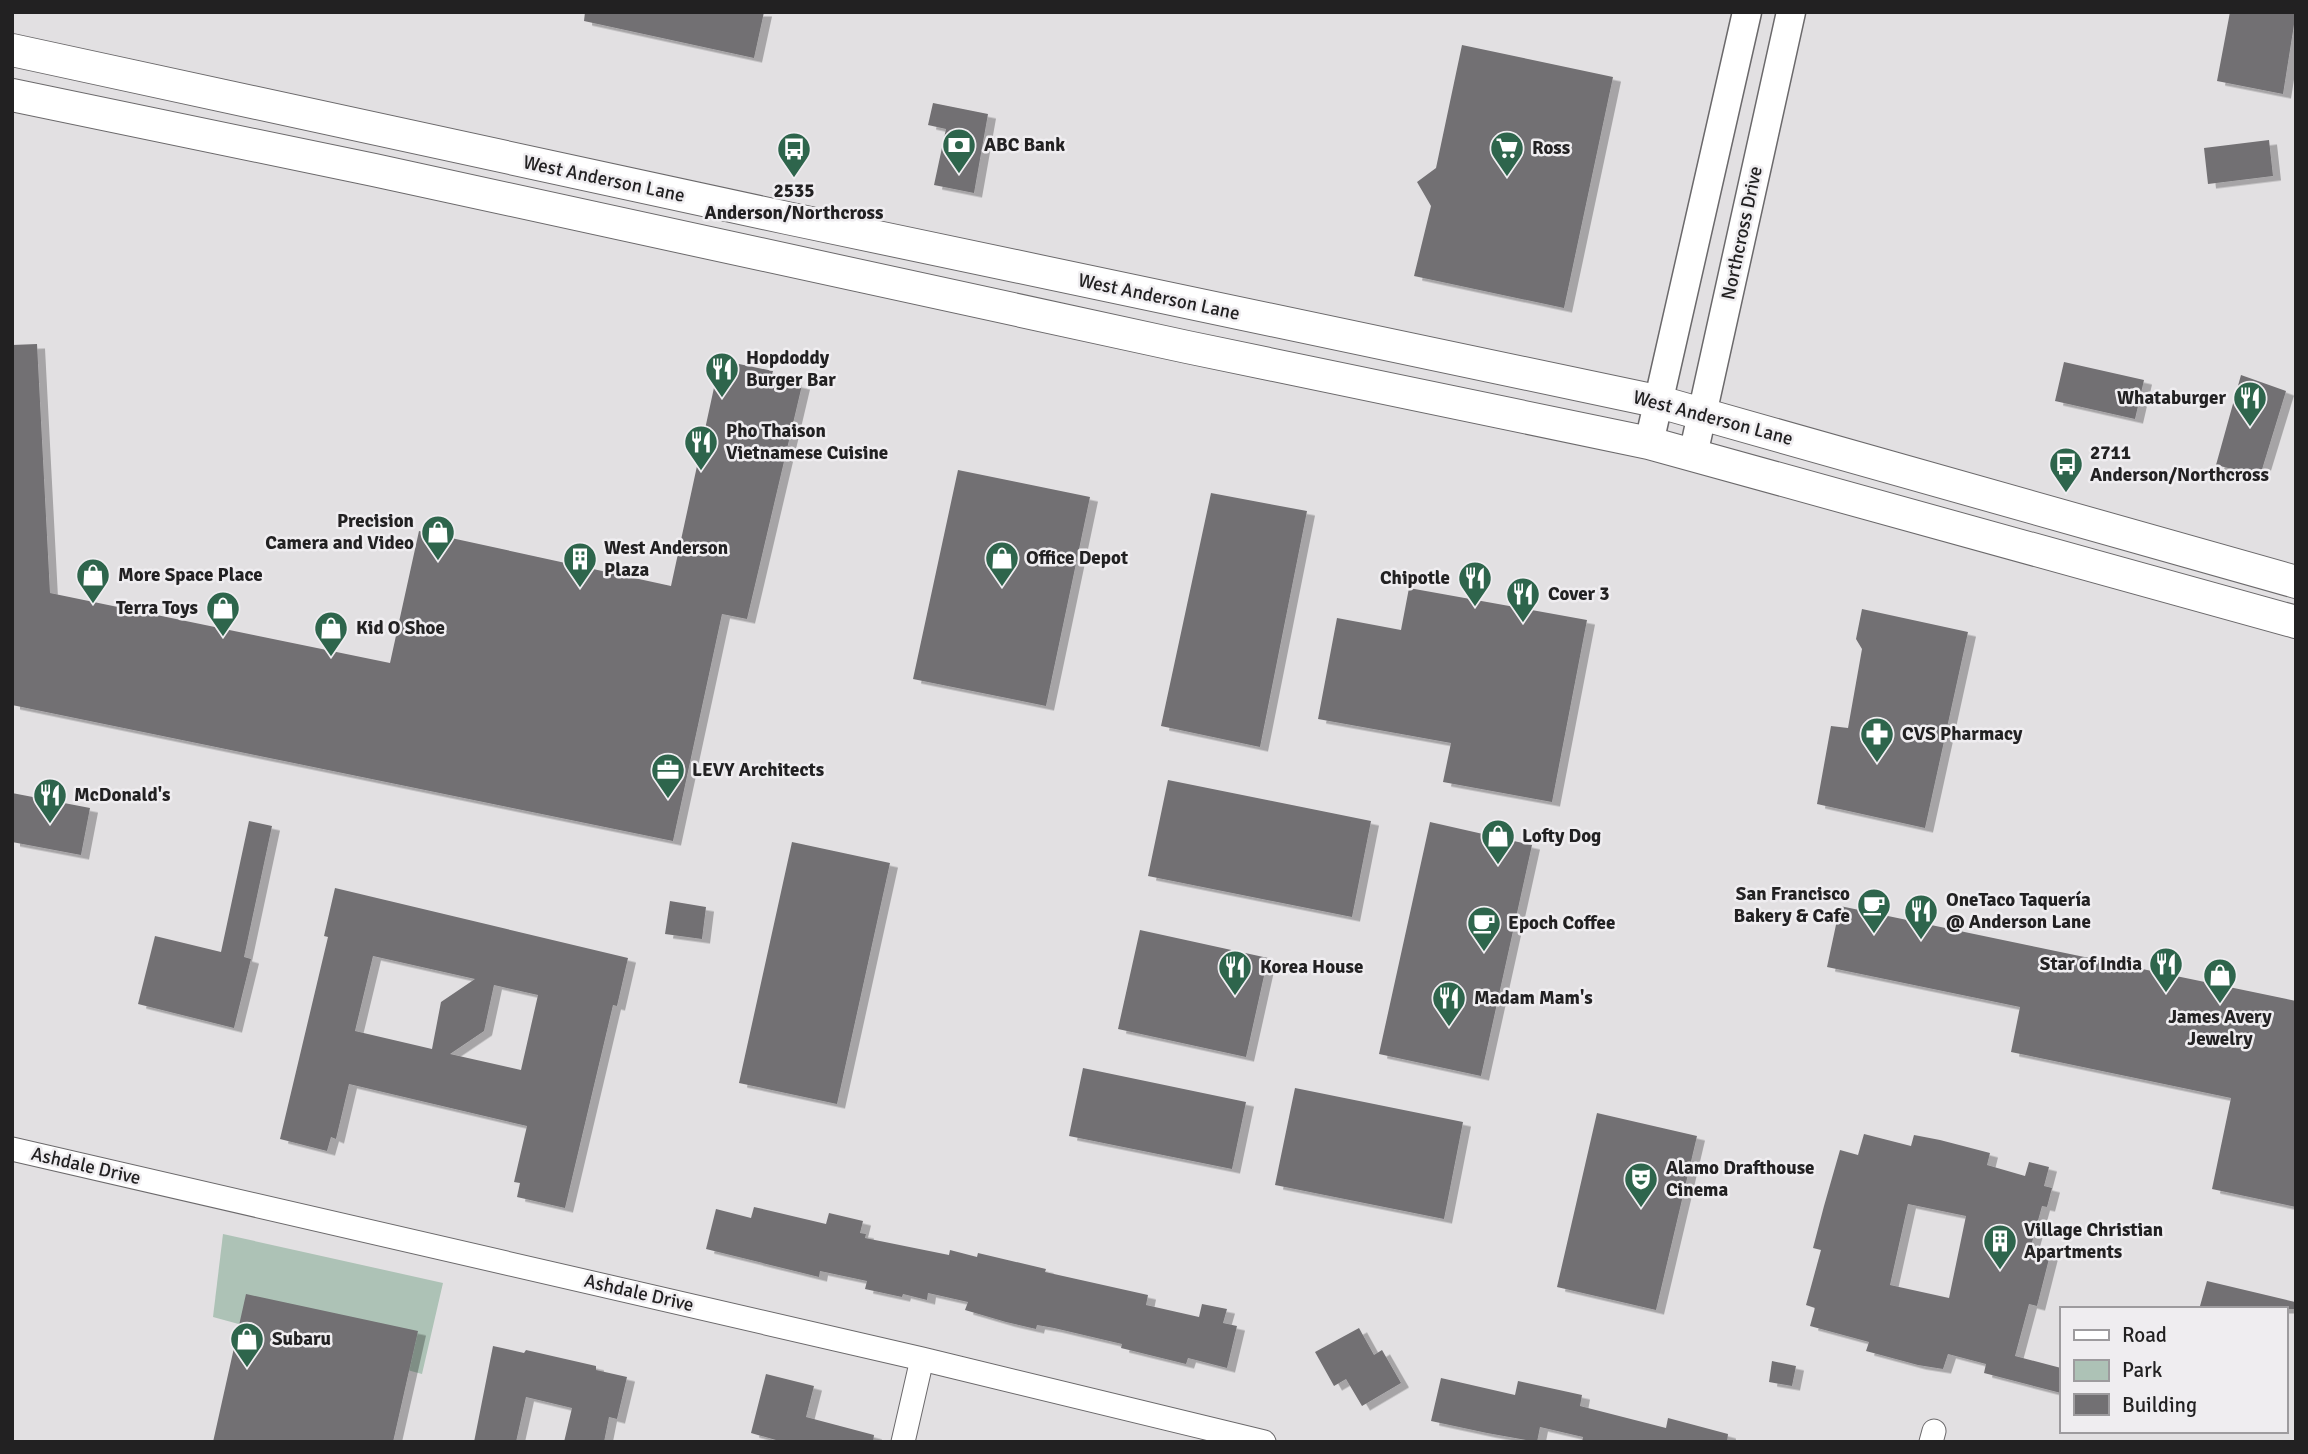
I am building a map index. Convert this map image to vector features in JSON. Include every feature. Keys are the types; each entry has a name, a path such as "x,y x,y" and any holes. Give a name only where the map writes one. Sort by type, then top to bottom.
{"main road":[{"name":"West Anderson Lane","path":"12,50 395,134 1656,401 2290,580"},
{"path":"12,95 389,173 1187,347 1648,443 2287,620 2290,580"},
{"path":"389,173 395,134"},
{"path":"420,180 430,141"},
{"path":"1021,310 1028,269"},
{"path":"1187,347 1217,328 1345,355 1392,346"}],"street":[{"path":"1648,443 1747,12"},
{"name":"Northcross Drive","path":"1693,454 1791,12"},
{"path":"1738,48 1782,53"},
{"name":"Ashdale Drive","path":"12,1149 922,1359 1261,1441"},
{"path":"903,1442 922,1359"}],"green space":[{"path":"223,1234 443,1283 422,1374 213,1317"}],"building":[{"path":"585,12 764,12 754,58 584,21"},
{"path":"2230,12 2296,12 2283,94 2217,81"},
{"name":"Ross","path":"1462,45 1613,77 1564,308 1414,276 1431,206 1417,182 1436,168"},
{"path":"933,103 988,114 974,193 934,185 946,129 928,125"},
{"path":"2269,140 2273,176 2208,184 2204,148"},
{"name":"West Anderson Plaza","path":"37,344 50,593 390,663 419,531 671,586 720,360 773,371 771,378 802,385 747,619 722,614 673,841 12,705 12,345"},
{"path":"2064,362 2144,380 2135,419 2055,401"},
{"name":"Whataburger","path":"2241,375 2286,391 2260,476 2216,465"},
{"name":"Office Depot","path":"958,470 1090,497 1046,706 913,679"},
{"path":"1211,493 1307,511 1260,747 1161,726"},
{"path":"1409,588 1587,620 1552,802 1443,782 1451,743 1318,719 1337,618 1401,630"},
{"name":"CVS Pharmacy","path":"1862,609 1968,632 1925,828 1817,804 1831,726 1848,728 1862,649 1856,639"},
{"path":"1168,780 1371,821 1352,917 1148,876"},
{"name":"McDonald's","path":"12,793 90,808 81,855 12,842"},
{"path":"249,821 272,826 244,957 251,959 234,1028 138,1004 155,936 221,952"},
{"path":"1430,822 1532,845 1481,1076 1379,1054"},
{"path":"792,842 890,863 837,1104 739,1083"},
{"path":"335,888 628,958 617,1006 613,1005 565,1208 517,1197 520,1183 514,1182 527,1126 349,1084 336,1139 331,1137 327,1151 280,1139 328,937 324,936","holes":["373,956 475,979 441,1002 432,1049 355,1031","494,985 538,995 521,1070 450,1054 484,1031"]},
{"path":"670,901 706,907 702,939 665,934"},
{"path":"1840,906 2296,1001 2296,1207 2212,1189 2231,1098 2011,1052 2020,1007 1827,967"},
{"path":"1140,930 1268,958 1246,1057 1118,1029"},
{"path":"1083,1068 1246,1102 1232,1169 1069,1136"},
{"path":"1295,1088 1463,1122 1444,1219 1275,1185"},
{"path":"1597,1113 1697,1136 1656,1310 1557,1287"},
{"name":"Village Christian Apartments","path":"1864,1134 1911,1146 1914,1135 1990,1153 1987,1165 2025,1176 2029,1162 2049,1167 2044,1186 2052,1188 2047,1207 2042,1206 2031,1246 2051,1251 2037,1306 2029,1304 2015,1356 2060,1368 2060,1393 1984,1373 1986,1364 1948,1354 1943,1369 1918,1365 1866,1351 1869,1342 1810,1326 1815,1308 1806,1305 1821,1250 1813,1248 1840,1150 1858,1155","holes":["1908,1204 1966,1216 1949,1298 1890,1285"]},
{"path":"754,1207 826,1224 829,1213 863,1221 860,1233 866,1234 865,1238 949,1255 950,1250 977,1257 978,1253 1046,1269 1045,1272 1148,1295 1146,1305 1199,1317 1202,1304 1227,1309 1223,1323 1237,1326 1227,1368 1188,1358 1186,1364 1121,1348 1122,1344 1054,1328 1037,1325 1036,1329 1006,1322 965,1310 968,1302 928,1293 927,1300 903,1294 902,1297 865,1289 867,1281 820,1271 819,1277 706,1249 716,1209 751,1218"},
{"name":"Village Christian Apartments","path":"2207,1281 2295,1302 2294,1309 2200,1306"},
{"path":"246,1294 418,1331 393,1442 213,1442"},
{"path":"1359,1328 1374,1355 1382,1350 1401,1383 1362,1406 1346,1379 1334,1386 1315,1352"},
{"path":"493,1346 524,1353 526,1350 596,1366 596,1370 627,1377 617,1419 609,1417 604,1442 564,1442 572,1408 526,1397 516,1442 474,1442"},
{"path":"1772,1361 1796,1366 1792,1386 1769,1382"},
{"path":"766,1374 814,1386 806,1417 874,1435 873,1442 783,1442 751,1433"},
{"path":"1441,1378 1515,1395 1518,1381 1582,1395 1580,1406 1666,1428 1668,1418 1728,1434 1727,1442 1582,1442 1583,1437 1540,1427 1537,1442 1431,1421"}],"place":[{"name":"ABC Bank","path":"959,175"},
{"name":"Ross","path":"1507,178"},
{"name":"2535 Anderson/Northcross","path":"794,179"},
{"name":"Hopdoddy Burger Bar","path":"722,399"},
{"name":"Whataburger","path":"2250,428"},
{"name":"Pho Thaison Vietnamese Cuisine","path":"701,472"},
{"name":"2711 Anderson/Northcross","path":"2066,494"},
{"name":"Precision Camera and Video","path":"438,562"},
{"name":"Office Depot","path":"1002,588"},
{"name":"West Anderson Plaza","path":"580,589"},
{"name":"More Space Place","path":"93,605"},
{"name":"Chipotle","path":"1475,608"},
{"name":"Cover 3","path":"1523,624"},
{"name":"Terra Toys","path":"223,638"},
{"name":"Kid O Shoe","path":"331,658"},
{"name":"CVS Pharmacy","path":"1877,764"},
{"name":"LEVY Architects","path":"668,800"},
{"name":"McDonald's","path":"50,825"},
{"name":"Lofty Dog","path":"1498,866"},
{"name":"San Francisco Bakery & Cafe","path":"1874,935"},
{"name":"OneTaco Taquería @ Anderson Lane","path":"1921,941"},
{"name":"Epoch Coffee","path":"1484,953"},
{"name":"Star of India","path":"2166,994"},
{"name":"Korea House","path":"1235,997"},
{"name":"James Avery Jewelry","path":"2220,1005"},
{"name":"Madam Mam's","path":"1449,1028"},
{"name":"Alamo Drafthouse Cinema","path":"1641,1209"},
{"name":"Village Christian Apartments","path":"2000,1271"},
{"name":"Subaru","path":"247,1369"}]}
